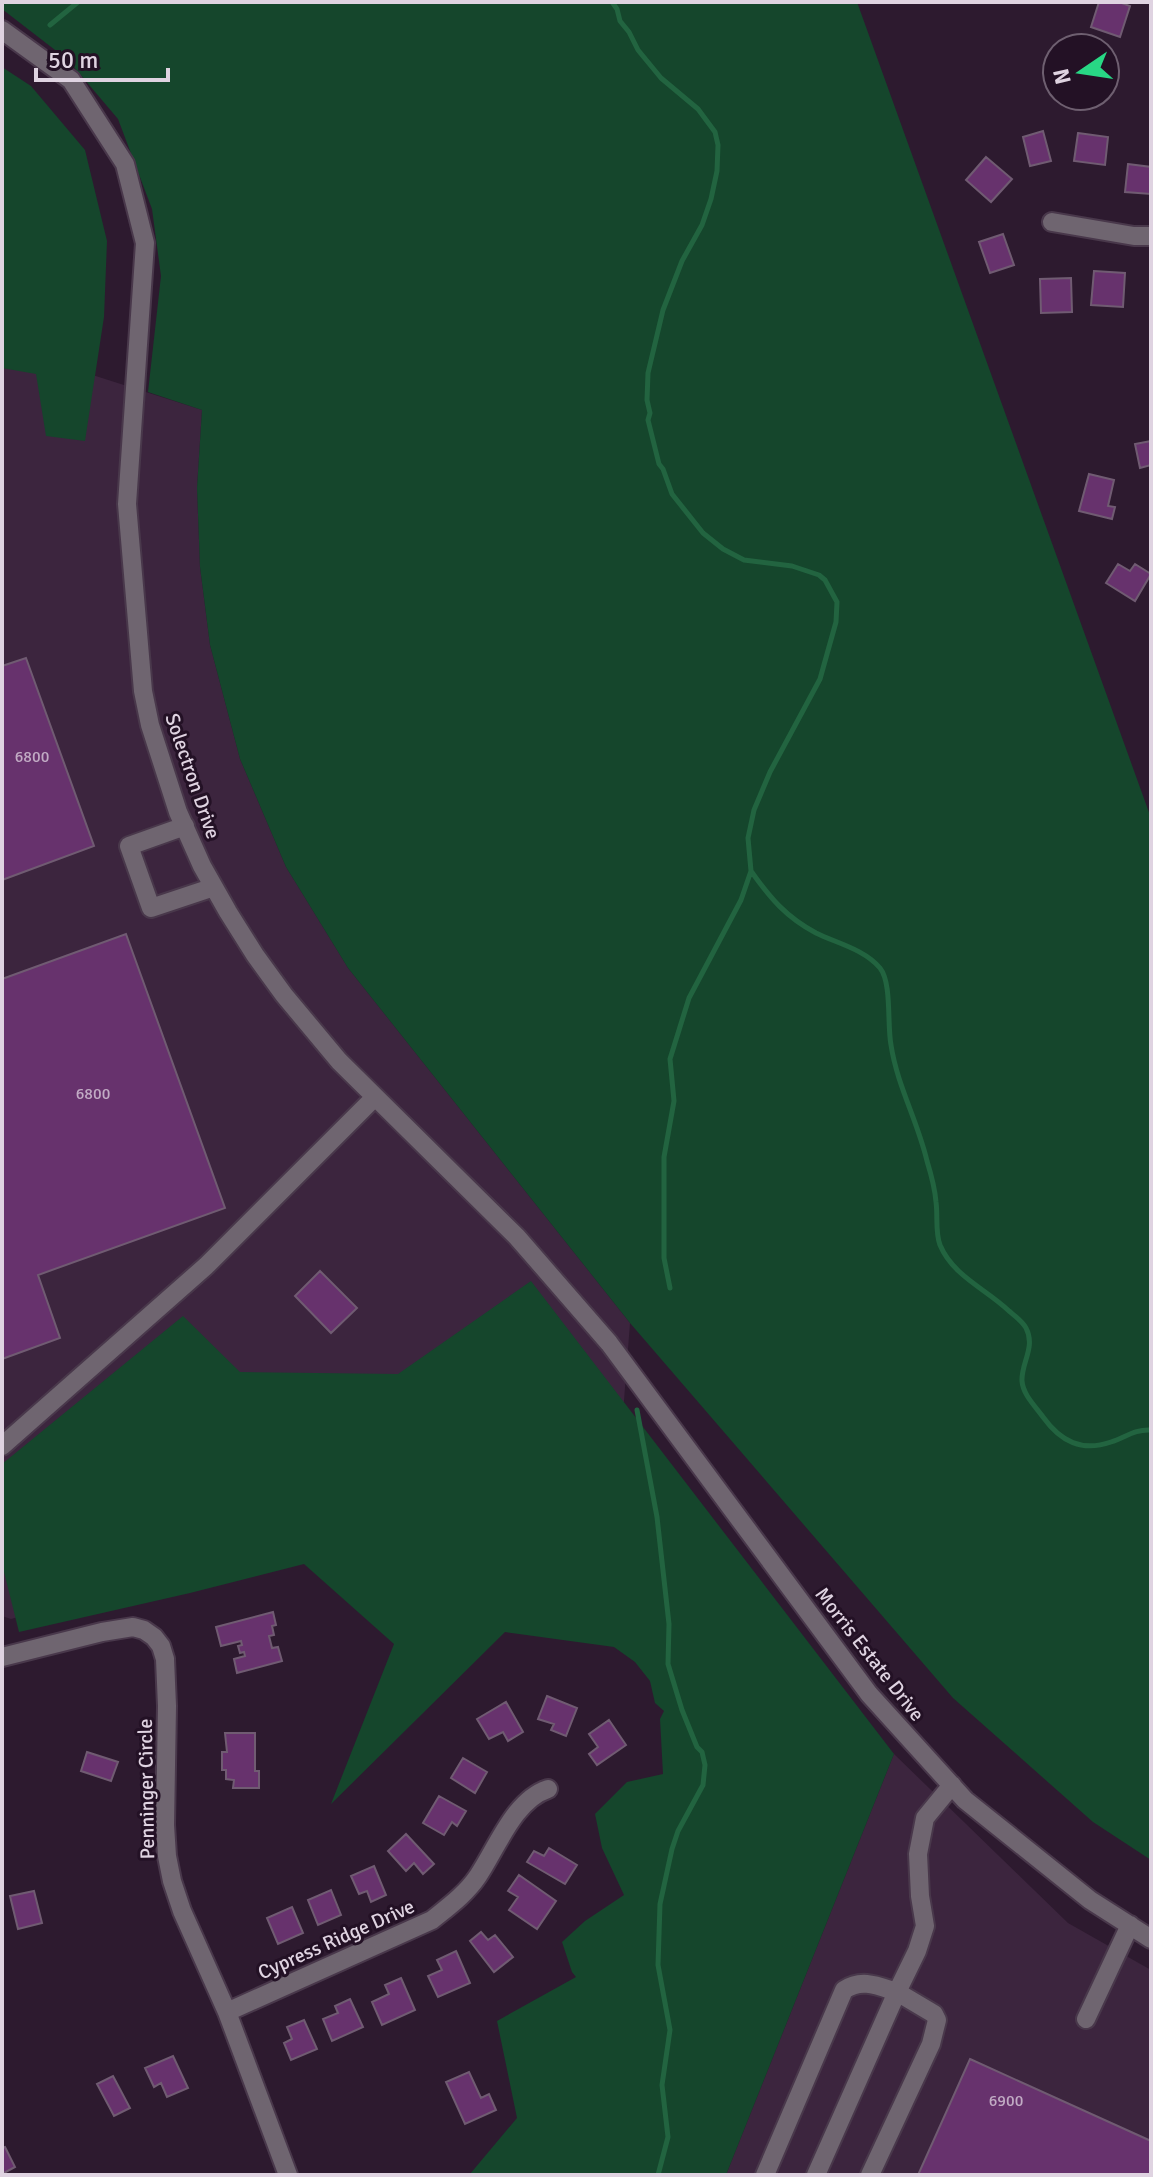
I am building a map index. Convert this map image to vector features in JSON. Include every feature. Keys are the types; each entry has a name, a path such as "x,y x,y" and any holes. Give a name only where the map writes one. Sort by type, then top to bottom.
{"street":[{"name":"Solectron Drive","path":"2,30 71,80 125,164 145,243 127,504 143,691 162,765 202,866 255,955 339,1061 517,1237 609,1343"},
{"path":"1052,222 1151,236"},
{"path":"185,826 129,846 151,908 214,887"},
{"path":"2,1446 206,1266 375,1097"},
{"name":"Morris Estate Drive","path":"609,1343 869,1694 965,1800 1090,1900 1151,1939"},
{"name":"Penninger Circle","path":"2,1657 133,1627 144,1630 161,1646 165,1659 167,1706 165,1825 172,1881 227,2012 288,2175"},
{"path":"816,2175 917,1951 925,1926 918,1854 925,1818 952,1785"},
{"name":"Cypress Ridge Drive","path":"227,2012 432,1920 476,1879 528,1799 548,1789"},
{"path":"1086,2019 1130,1925"},
{"path":"765,2175 844,1990 855,1983 867,1983 897,1992 934,2014 937,2020 931,2044 870,2175"}],"shaded area":[{"path":"2,346 202,410 197,488 200,567 210,645 240,759 286,867 348,968 630,1323 618,1478 187,1569 11,1619 2,1616"},
{"path":"894,1754 1068,1923 1151,1970 1151,2175 726,2175"}],"green space":[{"path":"2,2 857,2 1151,818 1151,1860 1093,1822 953,1698 630,1323 348,968 286,867 240,759 210,645 200,567 197,488 202,410 148,392 161,276 152,209 118,119 68,60 2,9"},
{"path":"2,67 31,86 85,150 107,241 104,317 85,441 46,436 36,374 2,368"},
{"path":"531,1281 894,1754 726,2175 470,2174 517,2118 497,2021 576,1977 562,1942 585,1921 624,1895 602,1848 595,1814 627,1782 663,1774 660,1719 664,1711 655,1703 650,1681 635,1662 614,1647 505,1632 331,1804 394,1644 304,1564 19,1632 2,1564 2,1464 183,1316 240,1372 398,1374"}],"building":[{"path":"1099,2 1119,2 1130,6 1121,34 1091,27"},
{"path":"1043,131 1051,161 1030,166 1023,137"},
{"path":"1078,133 1108,137 1105,165 1074,161"},
{"path":"986,157 1012,179 991,202 966,180"},
{"path":"1128,164 1151,167 1151,194 1125,192"},
{"path":"1003,234 1014,265 990,273 979,242"},
{"path":"1094,271 1125,273 1123,307 1091,305"},
{"path":"1071,278 1072,312 1041,313 1040,279"},
{"path":"1151,441 1151,465 1140,468 1135,444"},
{"path":"1089,474 1114,480 1108,506 1115,507 1112,519 1079,511"},
{"path":"1118,564 1130,571 1135,564 1151,574 1135,601 1106,583"},
{"path":"26,658 94,846 2,880 2,666"},
{"path":"126,934 225,1208 38,1275 60,1338 2,1359 2,979"},
{"path":"320,1271 357,1308 331,1333 295,1296"},
{"path":"273,1612 276,1625 272,1626 274,1635 269,1636 272,1648 278,1647 282,1661 237,1673 234,1659 245,1656 238,1646 242,1645 241,1641 221,1646 216,1627"},
{"path":"547,1696 577,1708 566,1736 551,1730 554,1724 538,1719"},
{"path":"506,1702 523,1732 508,1741 503,1732 489,1739 477,1719"},
{"path":"609,1720 626,1745 597,1765 589,1754 598,1747 589,1734"},
{"path":"225,1733 255,1733 255,1771 259,1771 259,1788 233,1788 234,1780 226,1779 226,1770 222,1770 222,1752 227,1752"},
{"path":"87,1752 118,1762 111,1781 81,1771"},
{"path":"463,1758 487,1772 475,1793 451,1778"},
{"path":"439,1796 466,1811 457,1826 452,1822 444,1835 423,1823"},
{"path":"406,1834 434,1864 423,1874 414,1863 406,1871 388,1851"},
{"path":"549,1848 577,1865 565,1884 527,1862 534,1851 544,1856"},
{"path":"374,1866 386,1895 371,1902 367,1891 359,1894 351,1876"},
{"path":"519,1875 556,1901 537,1929 509,1910 518,1897 508,1891"},
{"path":"331,1890 341,1915 318,1925 308,1900"},
{"path":"34,1891 42,1923 18,1929 10,1896"},
{"path":"292,1907 303,1933 278,1944 267,1918"},
{"path":"481,1932 488,1940 495,1935 513,1957 494,1972 470,1941"},
{"path":"456,1951 470,1983 438,1997 428,1976 442,1970 437,1960"},
{"path":"401,1978 415,2010 382,2025 372,2002 389,1994 385,1985"},
{"path":"350,1999 363,2027 332,2041 323,2019 338,2013 335,2006"},
{"path":"304,2020 317,2049 291,2060 284,2043 292,2039 287,2027"},
{"path":"173,2056 188,2088 167,2097 161,2083 154,2087 145,2068"},
{"path":"970,2059 1151,2141 1151,2175 918,2175"},
{"path":"469,2072 481,2098 489,2094 496,2110 465,2124 446,2082"},
{"path":"113,2076 130,2108 114,2116 97,2084"},
{"path":"5,2147 15,2167 2,2174 2,2148"}],"waterway":[{"path":"50,25 78,2"},
{"path":"612,2 638,50 661,78 698,109 715,132 718,145 711,199 663,310 648,373 648,420 659,464 672,494 703,533 723,549 744,560 792,566 819,575 837,602 836,622 820,679 770,772 754,810 748,838 751,871 741,900 689,998 670,1059 674,1101 664,1157 664,1258 670,1288"},
{"path":"751,871 787,913 816,933 866,956 884,975 894,1060 931,1176 940,1245 961,1274 1000,1303 1026,1328 1029,1348 1022,1381 1030,1400 1057,1433 1081,1445 1100,1445 1135,1432 1151,1430"},
{"path":"637,1410 657,1517 669,1624 668,1664 682,1710 705,1765 703,1785 678,1831 672,1849 660,1904 658,1965 670,2030 662,2085 668,2137 658,2175"}]}
